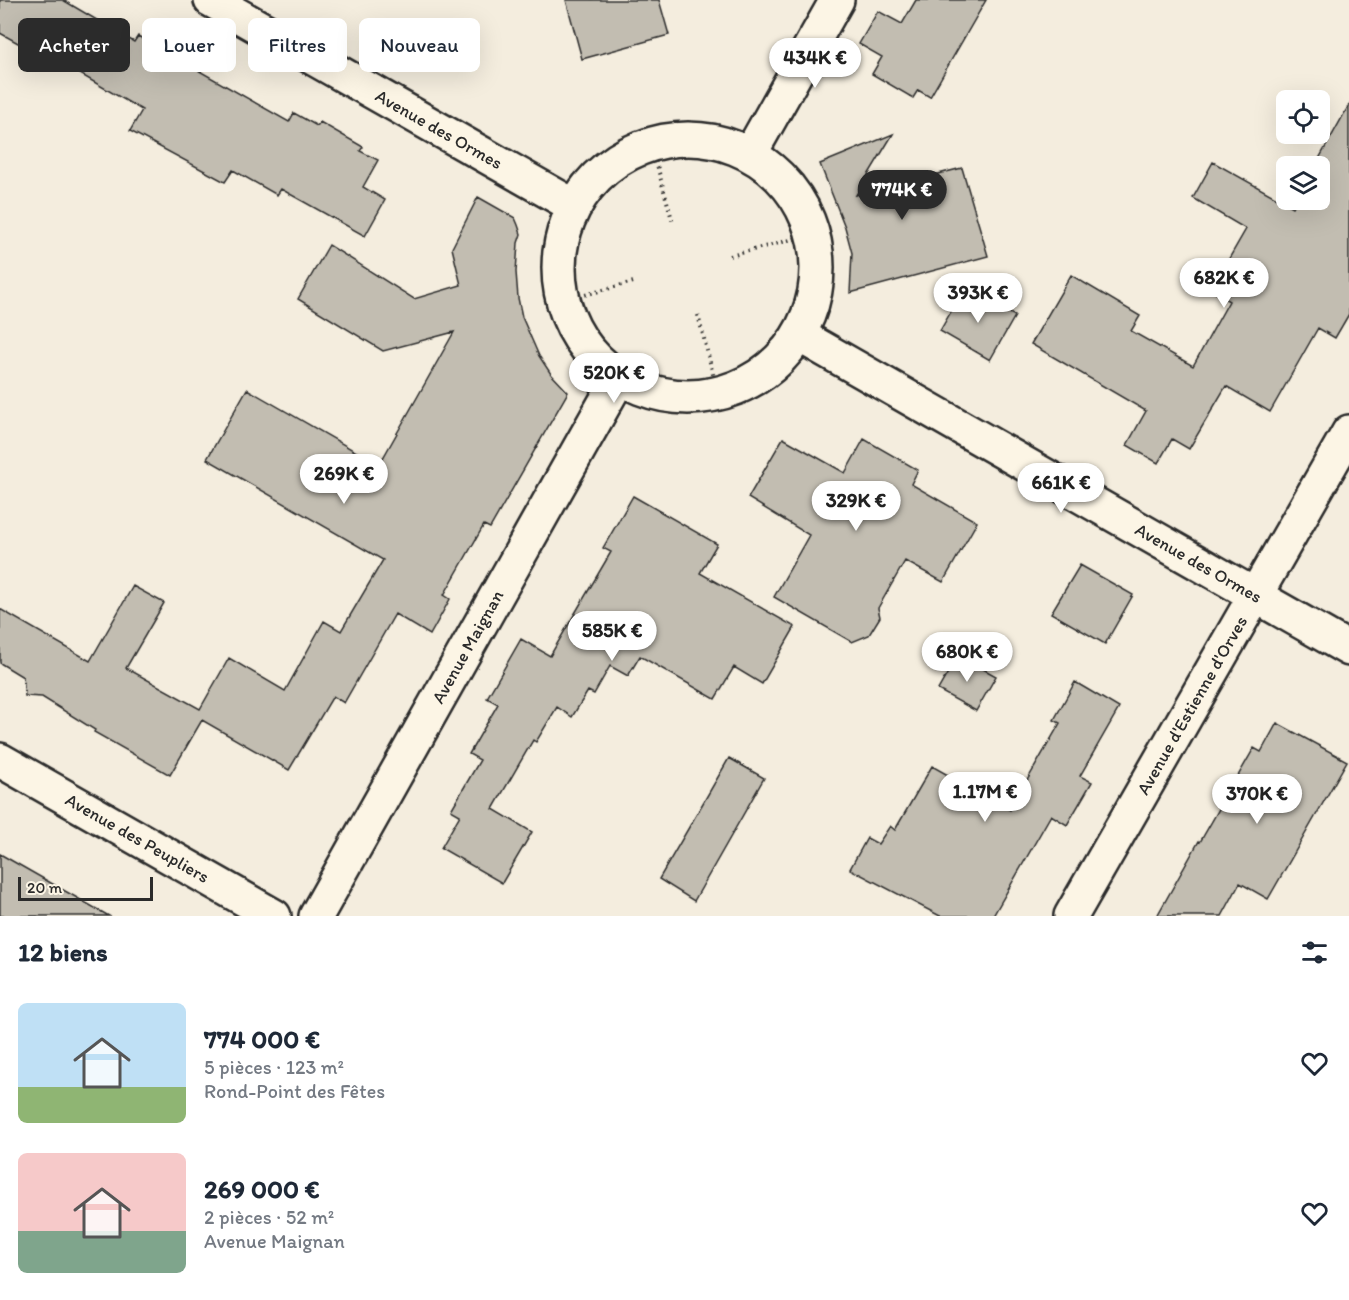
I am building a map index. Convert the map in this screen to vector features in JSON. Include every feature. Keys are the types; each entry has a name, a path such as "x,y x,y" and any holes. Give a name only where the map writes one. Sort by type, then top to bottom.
{"street":[{"name":"Avenue des Ormes","path":"211,0 574,206"},
{"path":"750,154 837,0"},
{"path":"684,138 718,142 750,154 777,174 799,201 813,234 818,268 813,302 800,335 778,361 760,375 750,382 718,394 684,398 650,392 619,378 594,358 574,331 562,301 557,269 562,237 574,206 594,178 620,157 651,144 684,138"},
{"name":"Avenue des Ormes","path":"800,335 1349,649"},
{"name":"Avenue Maignan","path":"316,916 619,378"},
{"name":"Avenue d'Estienne d'Orves","path":"1071,916 1349,432"},
{"name":"Avenue des Peupliers","path":"0,760 274,916"}],"path":[{"path":"651,144 673,223"},
{"path":"730,256 813,234"},
{"path":"562,301 638,281"},
{"path":"698,315 718,394"}],"building":[{"path":"0,0 63,0 93,18 18,18 18,43 0,33"},
{"path":"566,0 659,0 669,35 582,59"},
{"path":"916,0 986,0 930,97 918,90 913,98 872,74 882,57 859,44 878,11 902,24"},
{"path":"138,36 142,38 142,72 201,72 289,122 294,113 317,126 320,122 363,147 360,151 378,160 363,187 385,200 365,236 281,189 277,195 233,170 225,182 130,131 142,110 77,72 130,72 130,40 134,42"},
{"path":"1349,105 1349,314 1335,338 1318,328 1270,412 1226,386 1189,449 1172,439 1158,463 1127,445 1146,411 1031,344 1071,275 1140,316 1131,331 1193,366 1229,301 1211,290 1246,229 1193,198 1213,162 1276,197 1276,210 1330,210 1330,156 1321,156 1327,144 1330,144 1330,139"},
{"path":"893,134 856,195 962,168 988,256 850,293 852,253 845,227 820,164"},
{"path":"478,197 515,218 521,234 518,243 516,272 522,317 539,356 551,374 568,392 490,528 484,525 444,595 450,599 430,635 395,614 344,703 333,696 289,770 202,720 170,775 94,732 95,730 42,697 25,696 23,677 0,663 0,609 90,661 133,586 164,603 126,668 200,709 229,658 285,691 324,621 341,631 383,560 207,459 247,389 379,465 454,332 383,351 298,299 329,245 414,299 461,285 452,248"},
{"path":"965,287 1015,316 990,360 940,331"},
{"path":"783,438 845,473 864,439 918,470 911,484 977,522 943,582 905,561 878,608 880,617 869,635 852,642 774,597 809,535 748,498"},
{"path":"633,496 717,544 700,573 795,627 762,684 734,667 715,699 640,656 628,676 610,666 594,694 588,691 572,717 557,707 536,742 533,740 493,809 532,832 502,883 441,848 460,815 451,810 480,760 469,754 498,704 487,698 521,639 550,656 611,552 603,548"},
{"path":"1080,565 1133,595 1105,644 1051,613"},
{"path":"958,655 996,676 976,711 938,690"},
{"path":"1075,682 1119,708 1080,776 1092,782 1067,825 1051,815 993,916 940,916 850,869 867,838 878,844 890,826 895,830 932,766 1010,810 1060,723 1054,720"},
{"path":"1277,723 1347,761 1268,899 1240,883 1222,916 1157,916 1254,748 1261,752"},
{"path":"729,758 764,778 694,901 659,879"},
{"path":"0,854 109,916 0,916"}]}
